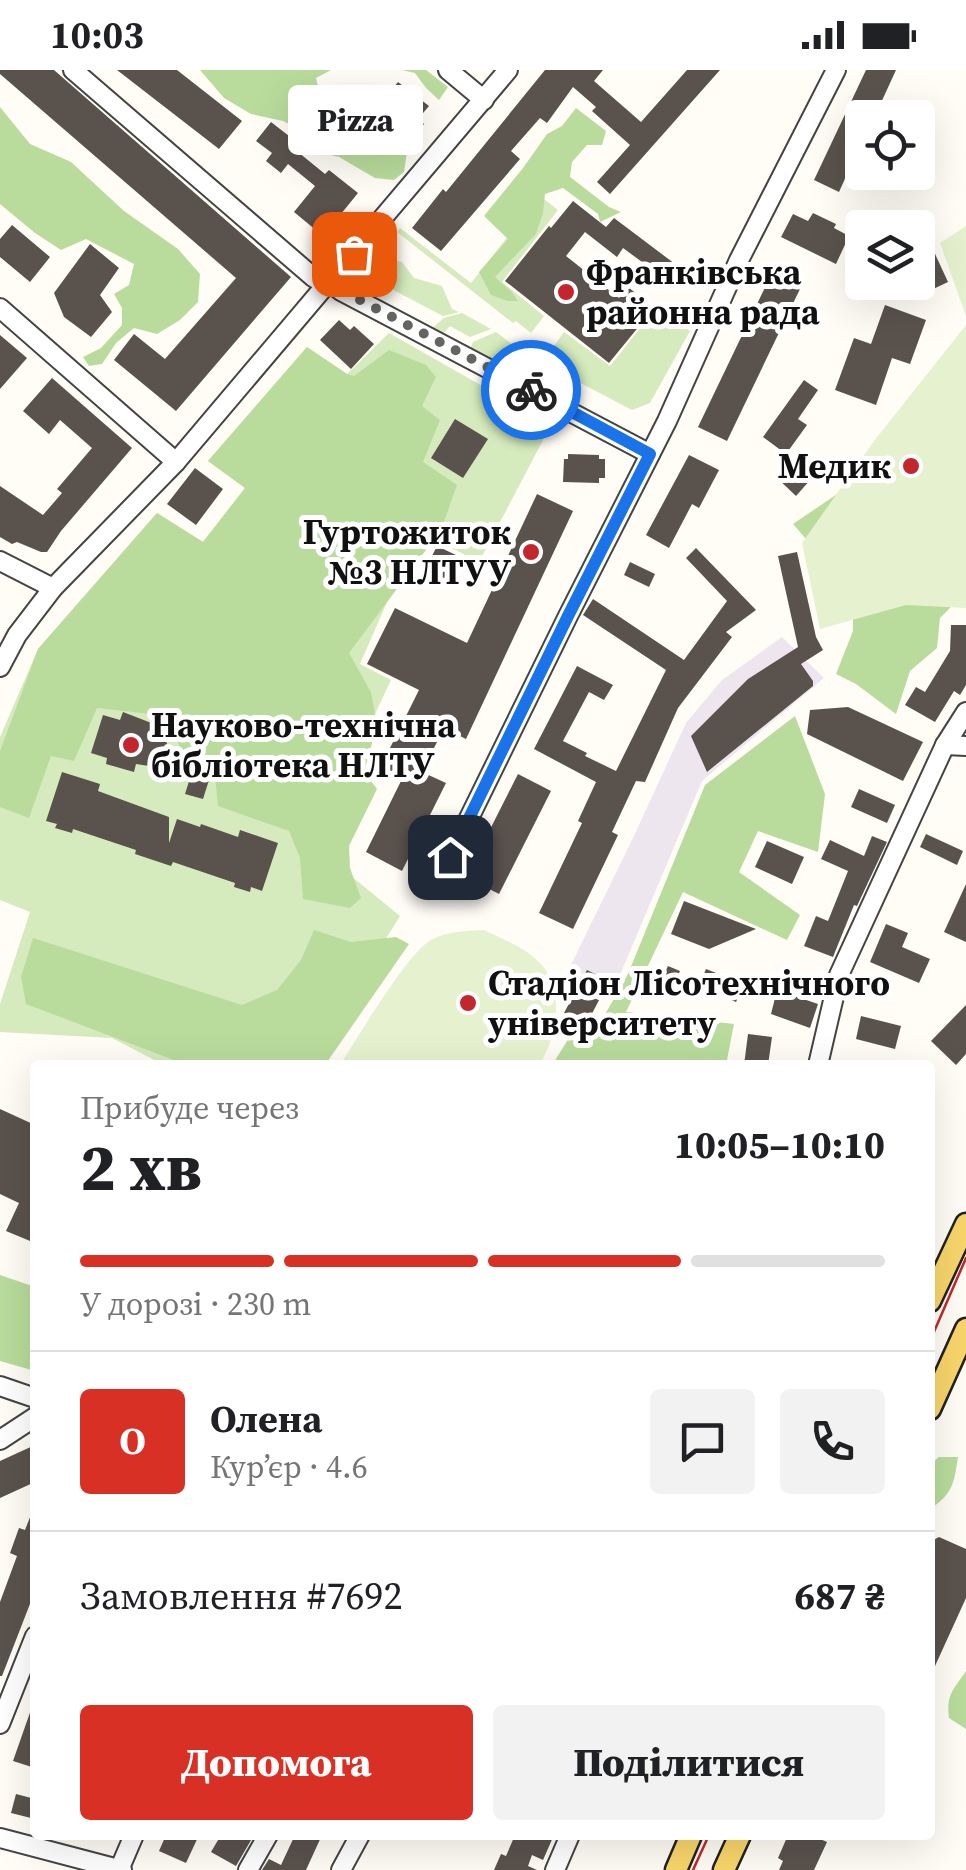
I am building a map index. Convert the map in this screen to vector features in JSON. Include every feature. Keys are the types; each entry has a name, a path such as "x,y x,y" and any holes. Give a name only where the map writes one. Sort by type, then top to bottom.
{"main road":[{"path":"935,1287 966,1224"},
{"path":"935,1400 964,1339"},
{"path":"676,1870 689,1840"},
{"path":"724,1870 738,1840"}],"street":[{"path":"73,70 313,277 650,454"},
{"path":"448,70 484,100"},
{"path":"0,666 17,634 53,588 176,462 508,70"},
{"path":"450,857 650,454 739,260 836,70"},
{"path":"0,308 176,462"},
{"path":"0,561 53,588"},
{"path":"819,1060 840,975 945,745 966,712"},
{"path":"945,745 966,746"},
{"path":"0,1386 30,1396"},
{"path":"0,1440 30,1420"},
{"path":"0,1724 30,1649"},
{"path":"0,1838 120,1870 132,1840"},
{"path":"248,1870 265,1840"},
{"path":"342,1870 357,1840"},
{"path":"555,1870 568,1840"}],"shaded area":[{"path":"782,637 824,678 702,781 611,996 566,975 686,723 722,680"}],"green space":[{"path":"200,70 331,70 316,78 322,102 334,116 347,114 354,134 370,150 407,152 404,172 394,180 375,178 339,157 313,151 307,133 283,121 251,114 224,98"},
{"path":"402,70 426,70 448,87 439,100 415,73"},
{"path":"0,107 30,144 71,162 124,211 178,249 200,274 198,302 180,320 157,334 134,328 116,343 102,364 89,366 83,357 101,348 122,325 122,308 114,294 129,285 134,264 86,239 61,250 0,204"},
{"path":"576,108 606,131 602,145 587,145 572,162 570,177 621,212 600,222 598,214 563,188 545,194 536,234 495,277 518,301 491,295 479,272 508,239 484,216 547,134 562,126"},
{"path":"540,196 558,210 502,282 544,316 531,333 397,232 400,228 471,283"},
{"path":"966,226 966,316 940,243"},
{"path":"377,258 402,262 414,278 442,286 452,309 459,312 443,316 380,283 369,291 357,286"},
{"path":"657,307 690,331 650,403 632,410 571,378 546,357 564,332 610,366"},
{"path":"462,313 491,329 470,337 450,326 442,335 430,330 444,318"},
{"name":"Медик","path":"966,325 966,608 906,605 820,629 802,543 874,441"},
{"path":"496,332 516,347 520,358 509,372 469,351 473,342"},
{"path":"389,333 551,425 479,562 418,531 360,664 391,680 345,778 334,862 400,916 310,1060 154,1060 112,1038 0,1032 0,1004 30,912 0,900 0,737 38,649 157,513 203,542 245,488 208,461 307,347 347,374"},
{"path":"307,347 354,376 389,350 426,365 436,377 422,406 440,420 423,462 457,485 441,530 349,653 371,692 377,725 364,772 377,789 349,846 350,868 361,898 350,908 303,899 300,858 289,831 218,806 215,776 186,767 174,730 150,714 97,708 74,761 51,756 29,818 0,807 0,751 38,649 157,513 203,542 245,488 208,461"},
{"path":"880,465 957,601 940,618 937,648 910,671 896,714 836,674 853,631 853,593 793,524"},
{"path":"795,716 825,794 818,852 758,831 739,872 800,915 787,940 683,892 626,1012 734,1024 727,1060 555,1060 574,1030 591,1039 628,974 705,785"},
{"path":"314,930 351,942 396,937 409,944 328,1060 174,1060 26,1004 21,977 33,938 242,1005 277,990 301,960"},
{"name":"Стадіон Лісотехнічного університету","path":"484,930 533,957 547,972 556,1012 551,1041 542,1060 343,1060 409,961 431,940 457,932"},
{"path":"0,1275 30,1285 30,1370 0,1361"},
{"path":"958,1457 951,1487 935,1505 935,1460"},
{"path":"966,1671 966,1729 949,1718 948,1710 952,1692"}],"building":[{"path":"0,70 54,70 291,277 176,411 114,360 134,334 165,359 236,278 0,74"},
{"path":"117,70 177,70 242,121 219,149"},
{"path":"545,70 603,70 594,81 641,122 687,70 720,70 610,194 597,182 630,145 592,111 596,107 573,87 547,123 540,118 511,151 520,159 441,251 412,228"},
{"path":"866,70 896,70 882,100 852,100"},
{"path":"398,82 429,106 418,119 424,124 407,145 400,140 394,148 380,152 373,146 373,136 362,127"},
{"path":"845,114 845,179 839,192 814,180"},
{"path":"271,122 306,143 298,152 358,193 323,236 294,212 315,186 288,164 281,173 266,161 272,153 256,141"},
{"name":"Франківська районна рада","path":"573,201 606,227 614,218 683,270 672,284 623,248 617,257 585,232 566,256 619,298 628,287 654,308 609,363 505,281"},
{"path":"813,213 836,224 834,228 845,234 845,245 836,264 781,237 793,214 808,221"},
{"path":"12,225 50,257 30,282 0,257 0,239"},
{"path":"90,244 119,268 100,295 112,312 91,337 64,317 54,293"},
{"path":"935,254 948,282 935,288"},
{"path":"771,275 800,289 727,441 698,427"},
{"path":"885,305 926,320 910,364 892,358 876,405 835,390 854,338 871,344"},
{"path":"339,320 350,330 354,326 374,344 351,369 320,340"},
{"path":"0,335 27,358 0,389"},
{"path":"52,378 132,448 47,552 41,552 0,537 0,486 43,515 62,493 57,489 92,448 60,420 49,434 23,411"},
{"path":"804,380 818,390 798,419 807,425 786,454 763,437"},
{"path":"455,419 488,439 463,478 431,458"},
{"path":"568,454 599,455 599,459 605,459 605,478 599,478 599,483 563,482 564,459 568,459"},
{"path":"689,455 719,470 699,508 692,504 669,548 646,535"},
{"path":"789,460 811,479 796,496 775,476"},
{"path":"195,468 223,489 196,525 167,504"},
{"path":"537,494 573,511 466,739 444,728 422,772 446,783 402,871 366,852 401,781 379,770 419,690 367,664 395,608 467,643"},
{"path":"437,546 458,556 444,584 423,574"},
{"path":"696,548 756,610 726,632 732,637 678,708 645,782 636,781 612,832 618,835 573,929 539,913 582,823 578,821 596,782 534,749 577,666 613,685 604,700 589,692 563,741 616,771 666,670 583,615 593,599 684,660 727,601 686,558"},
{"path":"797,552 816,637 823,650 801,664 813,686 707,772 691,736 748,679 798,647 778,556"},
{"path":"630,562 655,574 649,587 624,575"},
{"path":"951,625 966,625 966,685 960,695 954,691 935,722 905,705 916,687 925,692 950,651"},
{"path":"848,707 923,742 903,781 807,734 810,710"},
{"name":"Науково-технічна бібліотека НЛТУ","path":"123,712 154,724 152,729 169,749 164,764 136,764 134,772 106,764 107,758 91,753 103,715 120,720"},
{"path":"62,772 100,784 98,791 169,817 169,843 177,819 238,837 240,830 278,843 262,891 251,887 250,892 234,887 235,883 135,854 136,850 73,829 72,833 55,828 57,824 46,821"},
{"path":"518,774 551,791 499,894 466,877"},
{"path":"191,775 209,780 203,799 185,794"},
{"path":"859,789 895,805 887,823 851,807"},
{"path":"926,834 963,851 957,865 920,847"},
{"path":"872,836 887,842 857,906 854,905 833,957 804,946 816,916 828,921 848,871 821,859 830,840 864,856"},
{"path":"767,841 804,857 792,884 755,867"},
{"path":"966,884 966,942 944,932"},
{"path":"684,901 756,929 709,949 671,934"},
{"path":"886,924 908,933 902,947 930,959 919,983 870,962"},
{"path":"668,966 680,971 668,996 643,985 651,968 664,974"},
{"path":"706,969 744,984 736,1002 699,986"},
{"path":"587,970 609,981 586,1025 564,1013"},
{"path":"777,990 818,1004 810,1028 771,1014"},
{"path":"966,1005 966,1054 956,1065 931,1041"},
{"path":"861,1016 901,1026 895,1049 856,1039"},
{"path":"748,1034 772,1037 769,1060 745,1060"},
{"path":"0,1109 30,1123 30,1241 6,1231 19,1203 0,1194"},
{"path":"30,1447 30,1484 0,1498 0,1461"},
{"path":"30,1517 30,1604 0,1676 0,1602 17,1556 10,1553 19,1528 25,1530"},
{"path":"939,1537 966,1549 966,1598 935,1666 935,1539"},
{"path":"30,1713 30,1766 13,1761"},
{"path":"16,1794 30,1798 30,1818 11,1813"},
{"path":"164,1840 197,1840 186,1863 159,1851"},
{"path":"218,1840 251,1840 236,1866 211,1852"},
{"path":"293,1840 320,1840 306,1870 262,1870 269,1859 281,1865"},
{"path":"513,1840 552,1840 543,1860 532,1855 528,1866 537,1870 494,1870 501,1854 506,1856"},
{"path":"786,1840 827,1842 814,1870 779,1870 783,1861 778,1858"}],"tram line":[{"path":"935,1329 966,1258"},
{"path":"693,1870 707,1840"}],"way so far":[{"path":"354,254 330,282 531,390"}],"place":[{"name":"Pizza","path":"354,254"},
{"name":"Франківська районна рада","path":"566,292"},
{"name":"Медик","path":"911,466"},
{"name":"Гуртожиток №3 НЛТУУ","path":"531,552"},
{"name":"Науково-технічна бібліотека НЛТУ","path":"131,745"},
{"name":"Стадіон Лісотехнічного університету","path":"468,1003"}],"route":[{"path":"450,857 650,454 531,390"}]}
